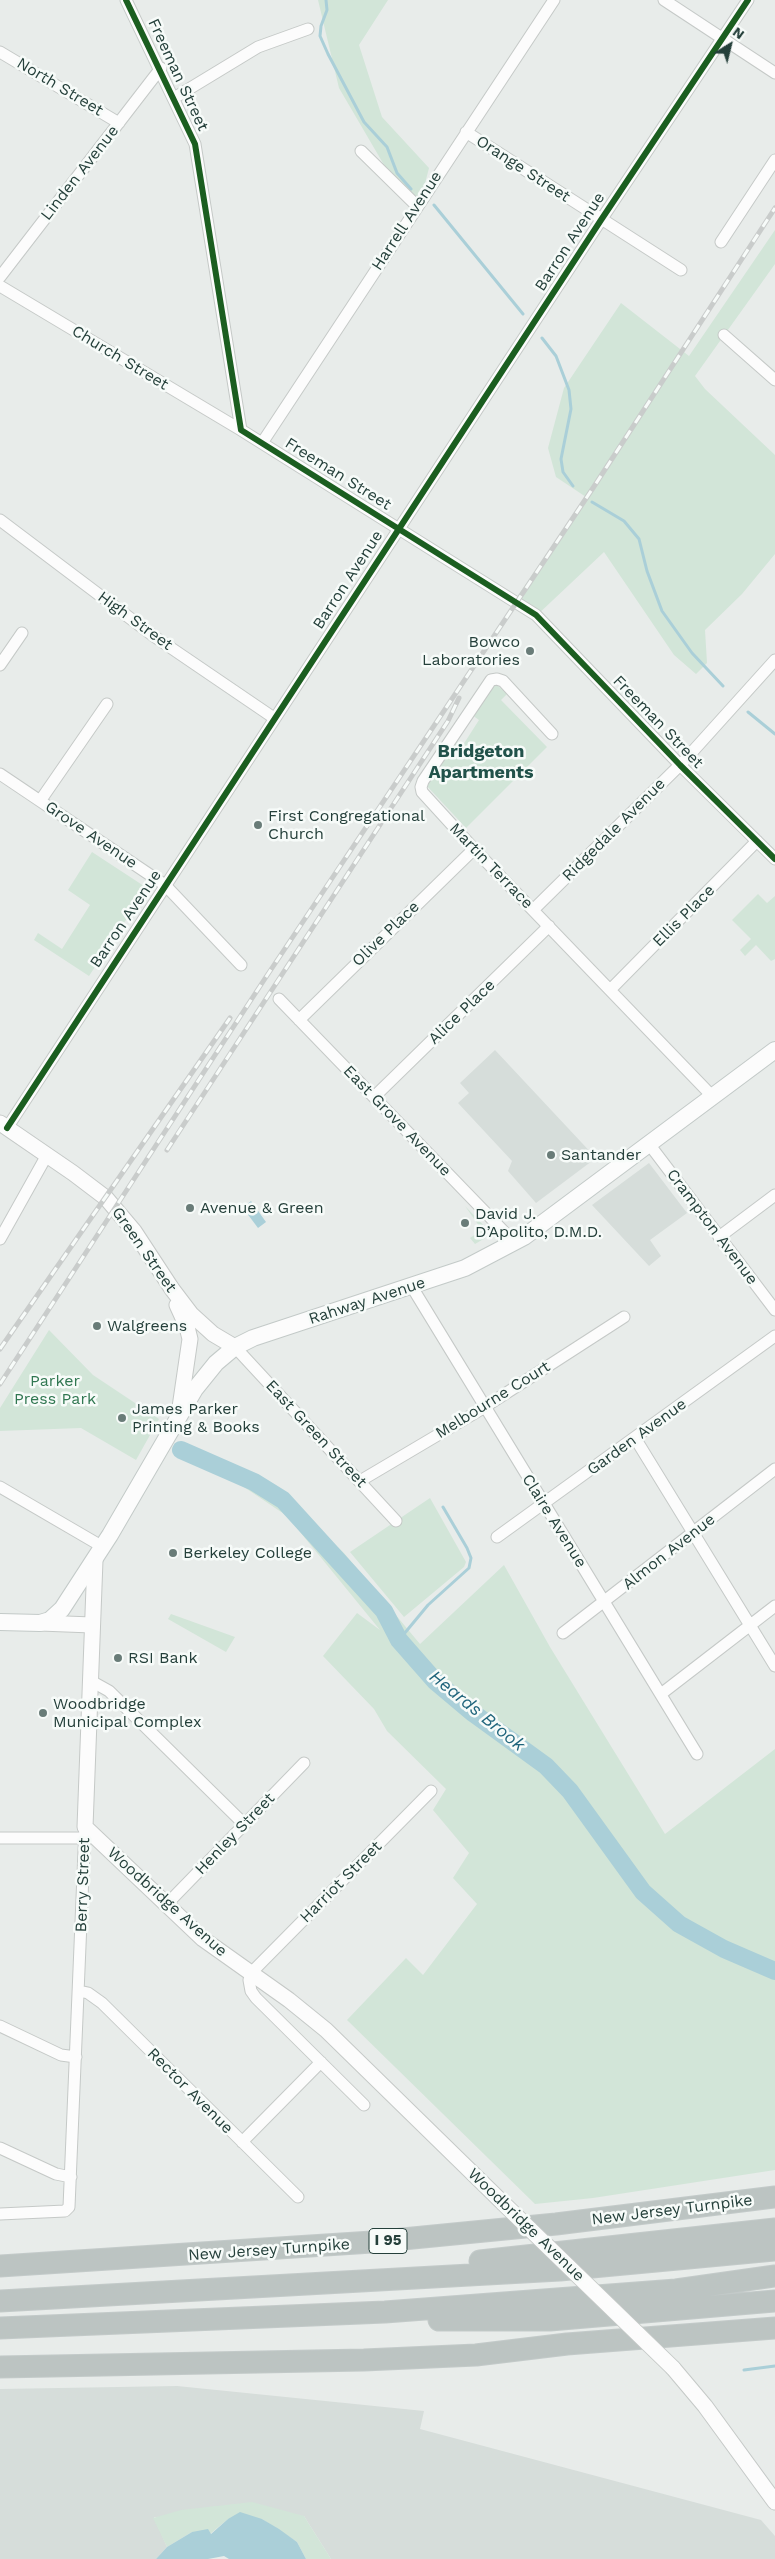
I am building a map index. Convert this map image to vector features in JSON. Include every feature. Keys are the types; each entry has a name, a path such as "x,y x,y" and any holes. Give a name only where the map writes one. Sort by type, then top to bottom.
{"highway":[{"path":"556,2224 682,2198 775,2182"},
{"name":"New Jersey Turnpike","path":"0,2266 353,2244 556,2224 775,2197"},
{"path":"187,2292 775,2229"},
{"path":"0,2301 560,2270 775,2250"},
{"path":"0,2328 385,2312 676,2290 775,2276"},
{"path":"385,2312 418,2320 550,2320 775,2301"},
{"path":"0,2366 354,2360 476,2355 567,2344 775,2328"}],"main road":[{"name":"Rahway Avenue","path":"40,1623 50,1620 62,1610 99,1553 178,1417 205,1375 235,1347 253,1338 465,1268 514,1242 775,1050"},
{"path":"0,1622 40,1623"}],"street":[{"name":"Freeman Street","path":"126,0 195,144 241,430 536,615 680,765 775,859"},
{"name":"Harrell Avenue","path":"262,443 554,0"},
{"path":"664,0 775,73"},
{"name":"Barron Avenue","path":"3,1126 165,886 601,220 748,0"},
{"path":"174,98 258,47 308,29"},
{"name":"North Street","path":"0,52 119,123"},
{"name":"Linden Avenue","path":"0,277 160,68"},
{"name":"Orange Street","path":"466,132 681,270"},
{"path":"361,151 418,206"},
{"path":"721,242 775,160"},
{"name":"Church Street","path":"0,286 241,430"},
{"path":"724,335 775,380"},
{"name":"High Street","path":"0,520 155,637 274,718"},
{"path":"0,665 22,633"},
{"name":"Ridgedale Avenue","path":"533,910 680,765 775,660"},
{"name":"Martin Terrace","path":"552,734 502,681 497,679 491,680 421,787 426,798 474,849 712,1096"},
{"path":"40,802 107,704"},
{"name":"Grove Avenue","path":"0,774 165,886 241,965"},
{"name":"Ellis Place","path":"610,990 757,841"},
{"name":"Olive Place","path":"299,1020 474,849"},
{"name":"Alice Place","path":"374,1097 549,926"},
{"name":"East Grove Avenue","path":"279,999 514,1242"},
{"name":"Green Street","path":"3,1126 92,1187 116,1208 140,1238 165,1279 198,1322 212,1334 235,1347"},
{"name":"Crampton Avenue","path":"649,1144 775,1310"},
{"path":"0,1239 47,1155"},
{"path":"719,1237 775,1194"},
{"path":"165,1279 185,1321 190,1339 178,1417"},
{"name":"Claire Avenue","path":"412,1286 697,1754"},
{"name":"Melbourne Court","path":"360,1481 484,1407 624,1317"},
{"name":"Garden Avenue","path":"498,1537 775,1336"},
{"name":"East Green Street","path":"235,1347 396,1521"},
{"path":"635,1438 775,1666"},
{"name":"Almon Avenue","path":"563,1634 775,1469"},
{"path":"0,1487 99,1553"},
{"name":"Berry Street","path":"0,2214 67,2210 71,2177 92,1625 99,1553"},
{"path":"661,1694 775,1606"},
{"path":"40,1623 92,1625"},
{"path":"91,1681 109,1691 244,1824"},
{"name":"Henley Street","path":"166,1904 304,1763"},
{"name":"Harriot Street","path":"251,1973 431,1791"},
{"path":"0,1838 85,1833"},
{"name":"Woodbridge Avenue","path":"85,1833 213,1947 289,2000 326,2030 673,2368 705,2406 775,2502"},
{"path":"251,1973 248,1983 254,1995 364,2105"},
{"name":"Rector Avenue","path":"78,1991 88,1993 102,2003 298,2197"},
{"path":"0,2026 61,2054 76,2057"},
{"path":"242,2142 320,2062"},
{"path":"0,2148 56,2174 71,2177"}],"shaded area":[{"path":"495,1050 596,1158 536,1203 508,1171 512,1161 458,1103 469,1093 460,1083"},
{"path":"649,1163 687,1213 650,1240 661,1256 649,1266 592,1205"},
{"path":"177,2386 424,2411 420,2429 761,2520 775,2536 775,2559 331,2559 304,2516 154,2517 167,2547 156,2559 0,2559 0,2389"}],"green space":[{"path":"318,0 388,0 359,45 382,117 429,168 421,199 394,182 339,88"},
{"path":"775,230 775,264 695,376 705,389 775,455 775,554 742,594 705,630 707,663 696,674 674,655 604,552 535,617 514,601 586,497 556,477 548,448 564,388 621,303 689,356"},
{"path":"497,685 507,694 501,700 547,747 466,828 426,785 456,741 463,745 479,720 472,715 491,686"},
{"path":"92,852 147,888 89,976 34,940 38,933 62,949 90,905 68,890"},
{"path":"758,894 767,903 775,896 775,959 771,961 756,945 745,956 740,950 751,939 732,920"},
{"path":"465,1206 492,1234 475,1244 470,1238 482,1230"},
{"name":"Parker Press Park","path":"49,1330 93,1375 159,1419 136,1460 81,1428 0,1431 0,1408"},
{"path":"186,1443 272,1484 344,1553 420,1644 504,1565 550,1647 665,1834 775,1749 775,2170 593,2198 535,2204 347,2020 406,1958 423,1975 477,1904 453,1878 469,1853 433,1810 446,1789 387,1731 374,1709 323,1656 357,1613 380,1630 287,1516 241,1485 178,1456"},
{"path":"430,1498 466,1562 464,1567 404,1617 350,1552"},
{"path":"171,1614 235,1637 226,1652 168,1619"},
{"path":"252,2502 304,2516 331,2559 306,2559 297,2542 262,2519 228,2519 210,2534 192,2532 167,2547 153,2518 181,2510"}],"water":[{"path":"251,1201 266,1222 258,1228 243,1208"},
{"path":"240,2512 262,2519 279,2529 297,2542 306,2559 229,2559 224,2556 208,2559 156,2559 167,2547 192,2532 208,2529 211,2534 228,2519"}],"waterway":[{"path":"326,0 327,10 321,26 320,36 328,54 364,122 387,147 397,173 411,189"},
{"path":"434,205 523,314"},
{"path":"542,338 556,356 569,390 571,409 561,459 563,472 573,486"},
{"path":"592,502 624,521 639,539 647,571 662,611 692,653 723,686"},
{"path":"748,712 775,734"},
{"name":"Heards Brook","path":"181,1450 254,1482 283,1500 384,1611 399,1640 435,1681 473,1713 546,1766 570,1791 643,1892 679,1924 724,1949 775,1971"},
{"path":"399,1640 428,1605 469,1568 471,1558 467,1548 443,1507"},
{"path":"744,2370 775,2366"}],"railway":[{"path":"0,1384 266,977 593,488 775,208"},
{"path":"167,1150 448,721 459,698"},
{"path":"0,1349 230,1018"}],"cycle path":[{"path":"126,0 195,144 241,430 536,615 680,765 775,859"},
{"path":"7,1128 601,220 748,0"}],"place":[{"name":"Bowco Laboratories","path":"530,651"},
{"name":"First Congregational Church","path":"258,825"},
{"name":"Santander","path":"551,1155"},
{"name":"Avenue & Green","path":"190,1208"},
{"name":"David J. D’Apolito, D.M.D.","path":"465,1223"},
{"name":"Walgreens","path":"97,1326"},
{"name":"James Parker Printing & Books","path":"122,1418"},
{"name":"Berkeley College","path":"173,1553"},
{"name":"RSI Bank","path":"118,1658"},
{"name":"Woodbridge Municipal Complex","path":"43,1713"}],"district":[{"name":"Bridgeton Apartments","path":"481,762"}]}
